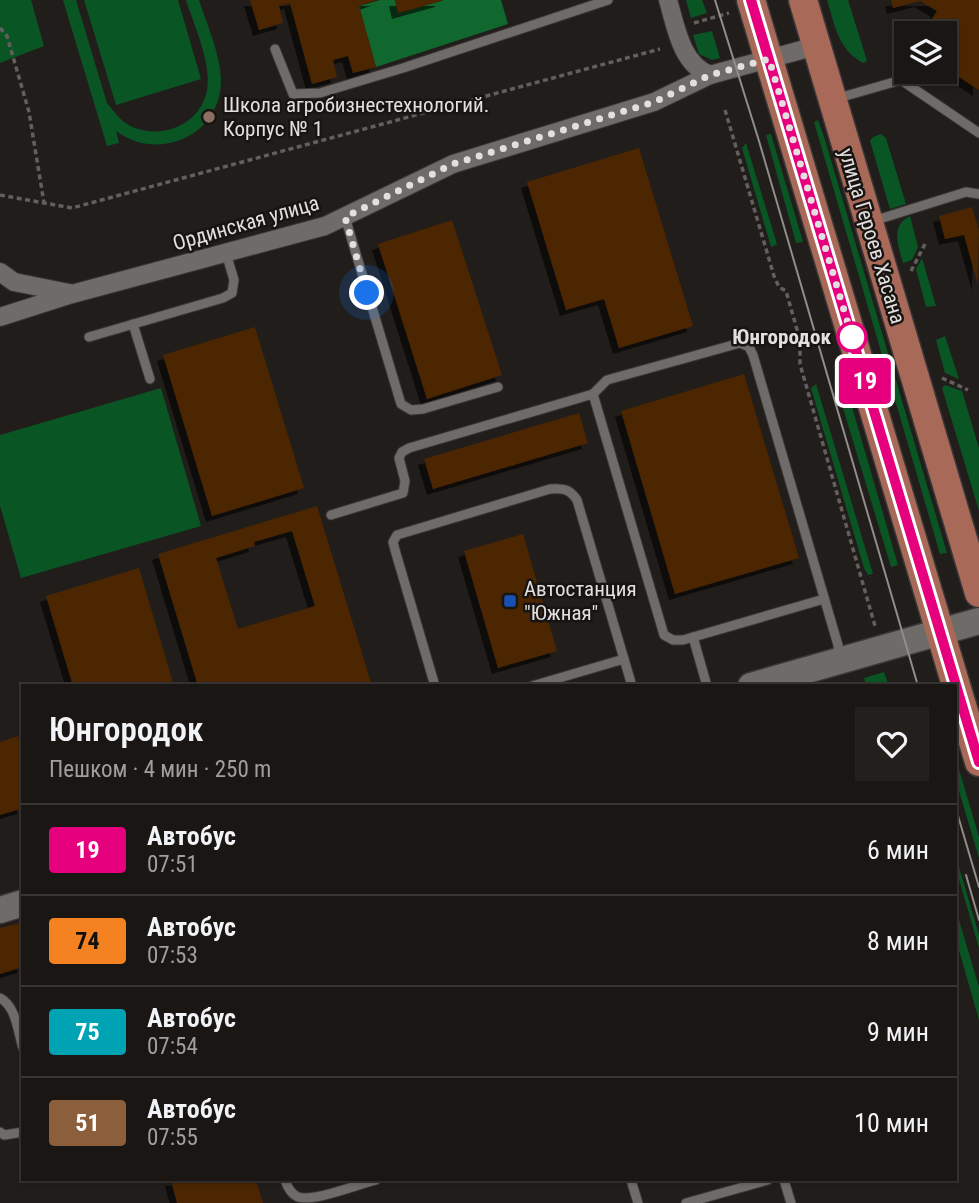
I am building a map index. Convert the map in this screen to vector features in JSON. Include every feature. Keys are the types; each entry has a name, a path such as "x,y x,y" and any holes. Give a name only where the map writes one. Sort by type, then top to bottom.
{"main road":[{"path":"751,0 956,684"},
{"name":"улица Героев Хасана","path":"803,0 979,593"},
{"path":"957,687 979,762"}],"street":[{"path":"668,0 687,57 697,70 710,75"},
{"name":"Ординская улица","path":"0,272 14,282 72,294 325,226 453,164 654,102 710,75 816,46"},
{"path":"0,317 72,294"},
{"path":"758,684 979,621"},
{"path":"0,909 21,904"}],"lane":[{"path":"275,49 293,94 320,93 608,0"},
{"path":"832,100 901,80 979,132"},
{"path":"868,222 966,192 979,194"},
{"path":"345,217 401,404 411,411 423,410 498,387"},
{"path":"89,337 223,298 232,293 234,280 226,253"},
{"path":"134,324 150,379"},
{"path":"331,515 403,493 405,481 399,458 402,452 409,448 593,394 607,380 740,343 749,347 838,645 839,661"},
{"path":"593,394 664,635 673,640 693,637 824,599"},
{"path":"434,684 395,550 393,542 397,535 550,489 562,488 572,492 577,500 631,684"},
{"path":"693,637 706,684"},
{"path":"539,684 624,659"},
{"path":"0,998 8,1002 12,1009 21,1041"},
{"path":"0,1132 5,1135 21,1132"},
{"path":"285,1181 289,1189 298,1197 317,1200 341,1184 367,1181"},
{"path":"631,1181 638,1203"},
{"path":"686,1203 764,1181"},
{"path":"784,1181 791,1203"}],"path":[{"path":"0,21 29,112 44,203"},
{"path":"0,27 6,36"},
{"path":"0,195 72,208 660,49"},
{"path":"725,110 774,276 779,287 786,291 800,340 800,364 877,631"},
{"path":"909,274 925,244"},
{"path":"939,377 968,390"}],"green space":[{"path":"0,0 31,0 44,46 0,63"},
{"path":"63,0 76,0 107,103 131,126 146,131 158,131 180,126 189,119 203,102 207,90 207,68 186,0 199,0 216,49 221,79 219,99 200,128 185,138 151,144 133,140 116,131 119,143 107,146"},
{"path":"84,0 178,0 201,79 116,105"},
{"path":"380,0 395,0 398,13 444,0 501,0 508,24 376,67 359,6"},
{"path":"686,0 702,0 707,13 691,18"},
{"path":"827,0 848,0 867,61 863,63 843,44"},
{"path":"712,31 720,58 712,60 699,54 693,35"},
{"path":"818,120 947,553 940,554 814,122"},
{"path":"771,134 803,242 796,243 766,135"},
{"path":"881,134 886,138 906,204 890,209 870,141"},
{"path":"746,143 777,244 771,247 742,148"},
{"path":"910,216 918,247 912,260 903,263 897,236 900,225"},
{"path":"922,258 936,306 926,307 916,269"},
{"path":"945,336 959,379 945,373 936,340"},
{"path":"843,376 898,565 891,567 834,378"},
{"path":"816,384 873,574 868,575 864,568 811,388"},
{"path":"945,385 962,391 979,448 979,511 942,388"},
{"path":"161,388 201,526 21,578 0,506 0,435"},
{"path":"884,672 888,684 866,684 864,678"},
{"path":"957,762 979,837 979,858 957,784"},
{"path":"957,860 979,935 979,948 957,872"},
{"path":"957,913 979,987 979,1020 957,943"}],"building":[{"path":"250,0 377,0 359,6 376,67 353,73 348,56 333,60 337,77 312,84 290,3 279,6 283,23 259,30"},
{"path":"395,0 441,0 441,1 398,13"},
{"path":"891,0 979,0 979,90 957,76 957,21 931,21 937,11 920,1 893,8"},
{"path":"639,148 693,326 619,348 604,299 566,310 527,182"},
{"path":"972,207 979,230 978,285 964,235 945,239 939,216"},
{"path":"452,220 502,375 427,399 378,244"},
{"path":"255,327 304,488 212,516 163,355"},
{"path":"744,374 799,558 675,594 621,411"},
{"path":"579,413 588,443 433,489 424,459"},
{"path":"317,506 371,684 197,684 158,554","holes":["292,531 315,606 238,629 216,558 255,546 254,542"]},
{"name":"Автостанция \"Южная\"","path":"523,534 557,651 498,668 464,551"},
{"path":"139,568 173,684 72,684 46,596"},
{"path":"18,736 21,744 21,809 0,815 0,742"},
{"path":"21,923 21,968 0,974 0,928"},
{"path":"171,1181 256,1181 263,1203 177,1203"}],"tram line":[{"path":"715,0 759,141 917,684"},
{"path":"957,812 979,887"},
{"path":"966,875 979,920"}],"bus line":[{"name":"19","path":"751,0 956,684"},
{"name":"19","path":"957,687 979,762"}],"place":[{"name":"Школа агробизнестехнологий. Корпус № 1","path":"209,117"},
{"name":"Юнгородок","path":"852,337"},
{"name":"Автостанция \"Южная\"","path":"510,601"}],"route":[{"path":"367,293 345,217 453,164 654,102 710,75 769,59 852,337"}]}
